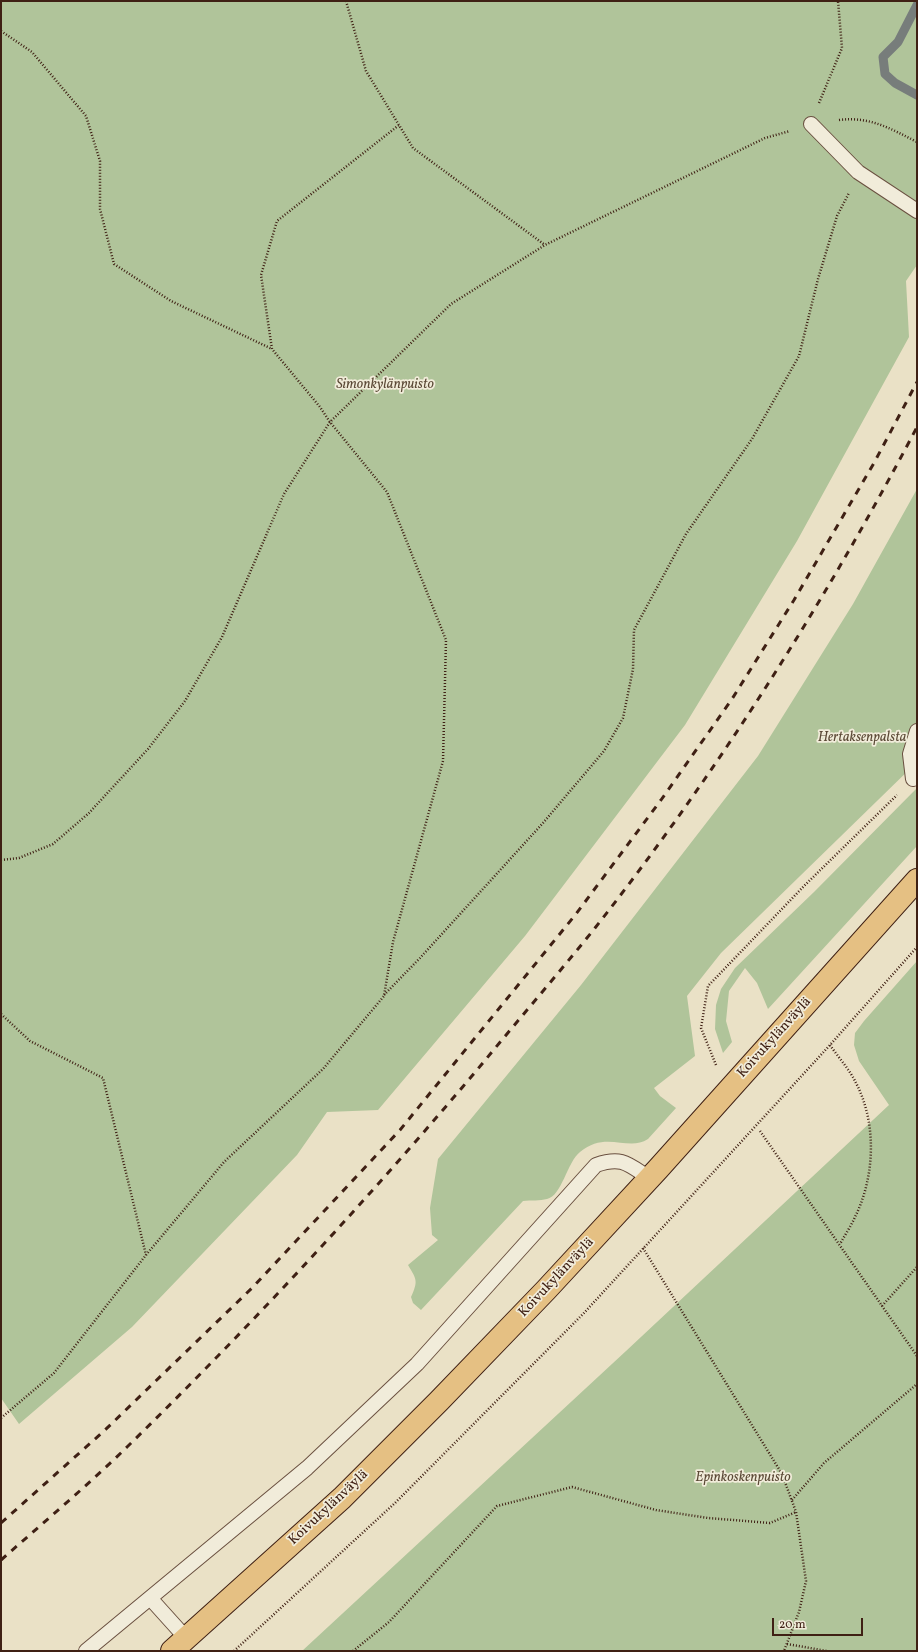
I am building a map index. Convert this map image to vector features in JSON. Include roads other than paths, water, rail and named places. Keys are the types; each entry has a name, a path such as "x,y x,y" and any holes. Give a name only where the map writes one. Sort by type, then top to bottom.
{"main road":[{"name":"Koivukylänväylä","path":"179,1645 347,1493 445,1396 546,1290 649,1178 917,880"}],"lane":[{"path":"811,124 858,172 917,211"},
{"path":"913,779 910,754 917,730"},
{"path":"86,1651 307,1468 418,1364 596,1165 610,1160 626,1163 649,1178"},
{"path":"150,1598 179,1645"}],"waterway":[{"path":"917,5 898,42 883,57 885,74 895,83 917,95"}],"railway":[{"path":"1,1523 104,1431 253,1287 400,1130 576,914 661,800 732,699 794,600 874,463 917,382"},
{"path":"1,1560 112,1462 174,1401 265,1307 440,1114 595,928 684,809 767,685 807,622 845,557 917,427"}],"park label":[{"name":"Simonkylänpuisto","path":"385,385"},
{"name":"Hertaksenpalsta","path":"862,738"},
{"name":"Epinkoskenpuisto","path":"743,1478"}]}
